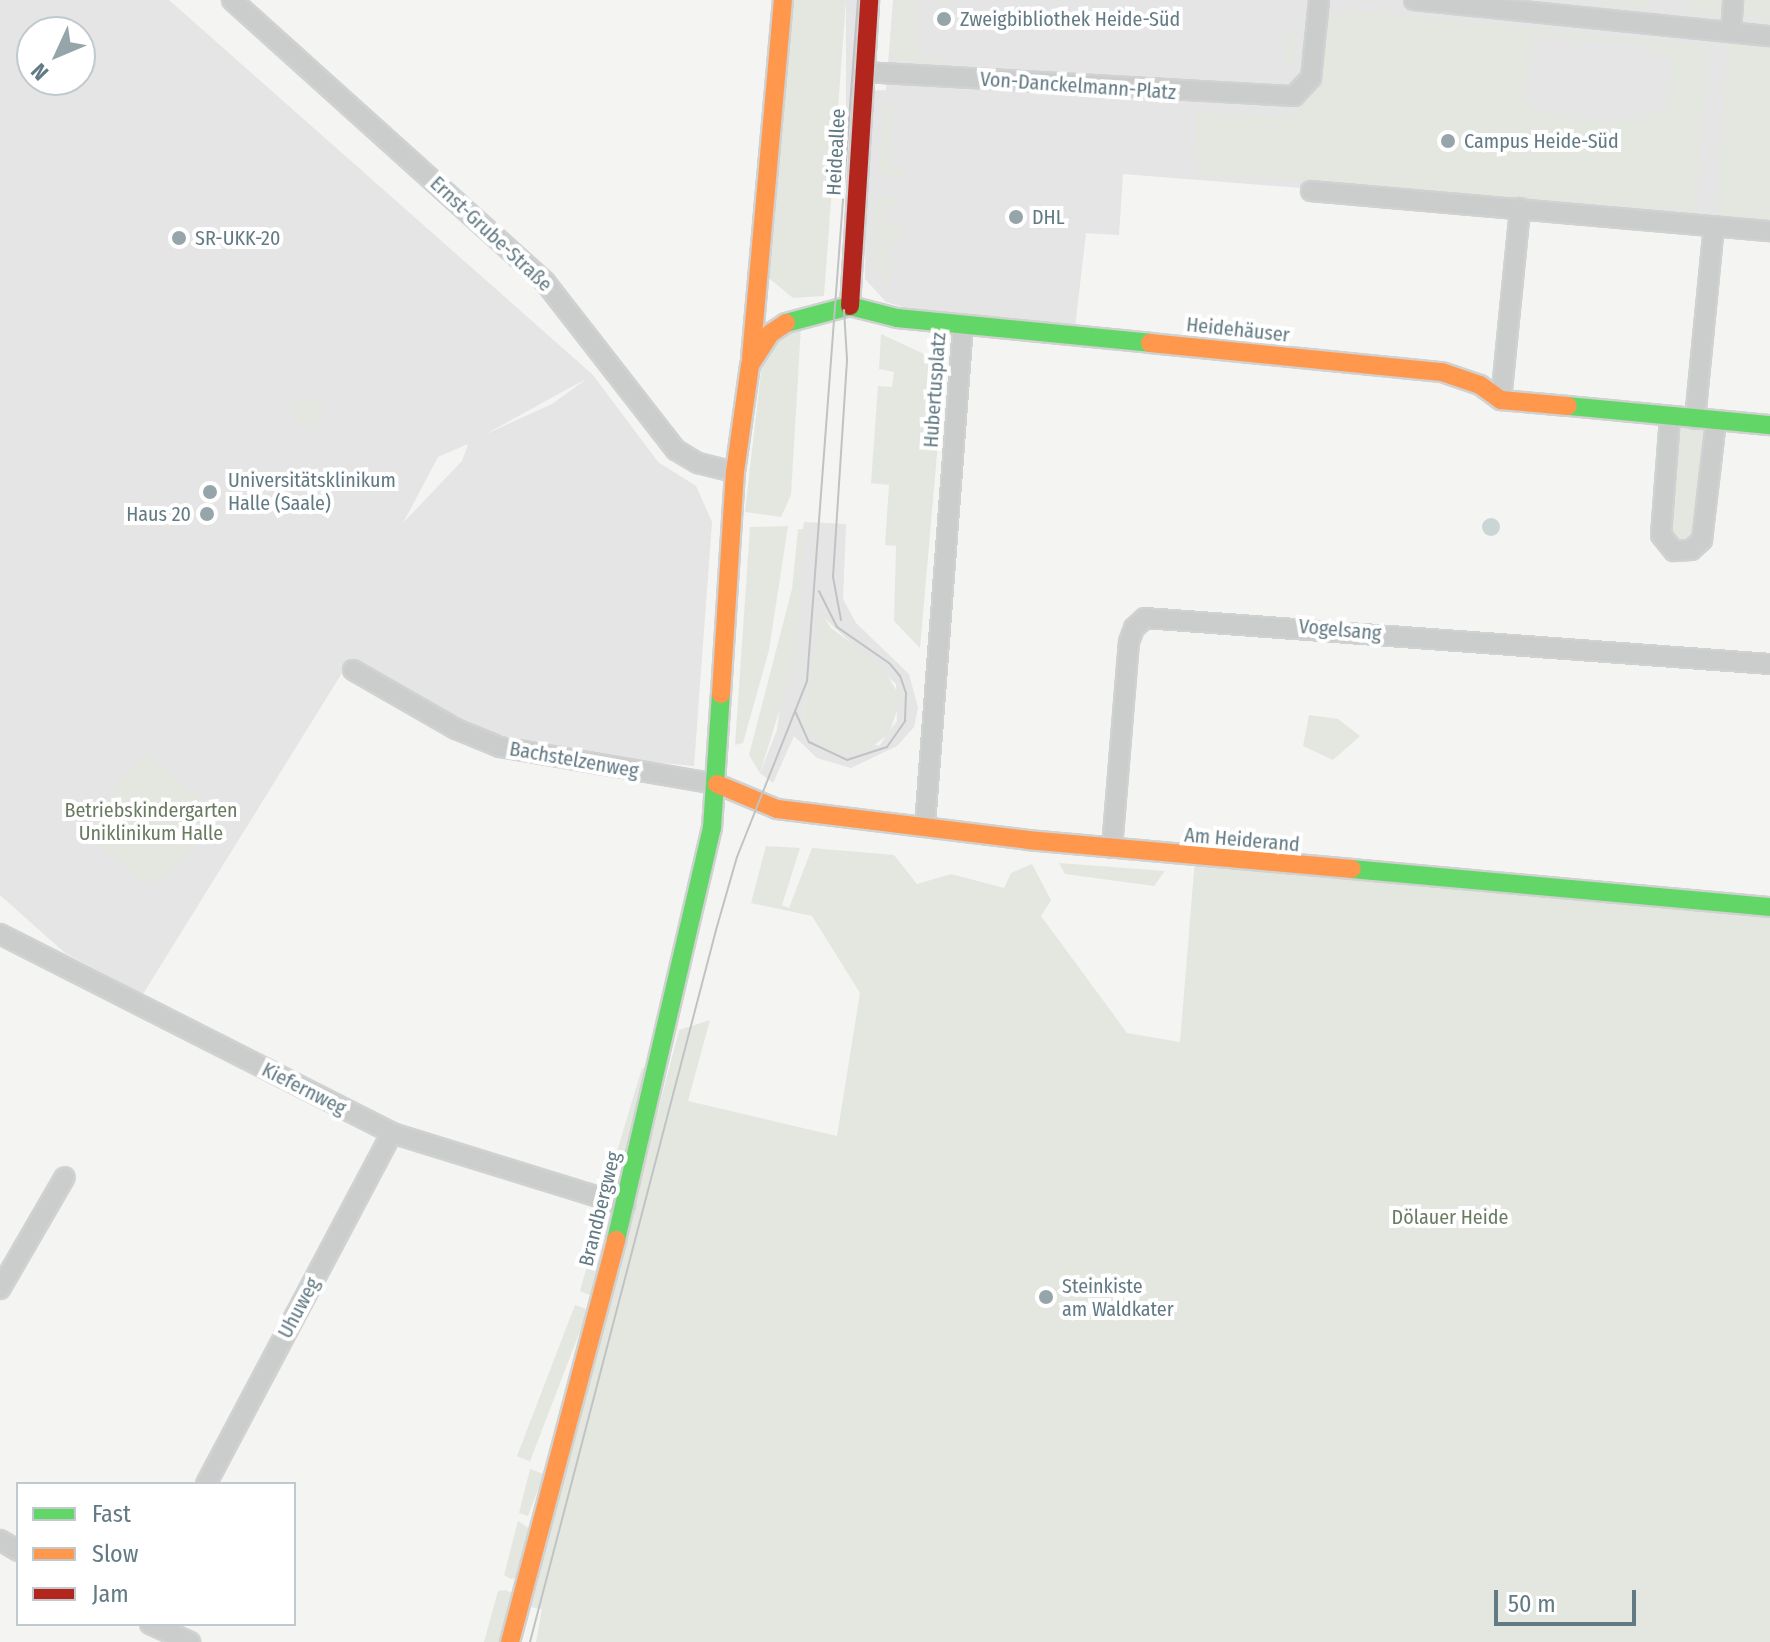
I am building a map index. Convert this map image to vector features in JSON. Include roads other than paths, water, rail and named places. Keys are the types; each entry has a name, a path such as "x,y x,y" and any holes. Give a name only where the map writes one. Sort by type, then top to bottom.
{"main road":[{"path":"750,365 783,0"},
{"name":"Heideallee","path":"850,306 869,0"},
{"path":"759,278 778,304 803,316"},
{"name":"Hubertusplatz","path":"717,784 735,472 750,365 771,333 803,316 850,306 897,318 963,325"},
{"name":"Heidehäuser","path":"963,325 1442,372 1480,385 1501,400 1770,425"},
{"name":"Am Heiderand","path":"717,784 777,809 1112,848 1770,907"},
{"name":"Brandbergweg","path":"510,1642 625,1205 707,856 717,784"}],"street":[{"name":"Ernst-Grube-Straße","path":"232,0 545,282 676,450 698,463 735,472"},
{"name":"Von-Danckelmann-Platz","path":"863,72 1294,96 1311,78 1319,0"},
{"path":"1414,0 1770,36"},
{"path":"1731,32 1733,0"},
{"path":"1311,191 1770,231"},
{"path":"1501,400 1520,208"},
{"path":"1695,419 1714,226"},
{"name":"Hubertusplatz","path":"925,825 963,325"},
{"path":"1670,418 1661,535 1674,551 1691,550 1702,540 1716,421"},
{"name":"Vogelsang","path":"1112,848 1129,642 1134,628 1145,618 1770,664"},
{"name":"Bachstelzenweg","path":"353,670 456,729 500,747 717,784"},
{"name":"Kiefernweg","path":"3,941 392,1133 625,1205"},
{"name":"Uhuweg","path":"207,1482 392,1133"},
{"path":"0,1289 65,1177"},
{"path":"154,1626 190,1642"}],"tram line":[{"path":"530,1642 737,857 807,681 858,0"},
{"path":"841,620 833,577 847,359 844,310"},
{"path":"795,711 809,742 847,760 887,747 905,721 906,693 900,676 889,663 837,627 819,591"}],"place":[{"name":"Zweigbibliothek Heide-Süd","path":"944,19"},
{"name":"Campus Heide-Süd","path":"1448,141"},
{"name":"DHL","path":"1016,217"},
{"name":"SR-UKK-20","path":"179,238"},
{"name":"Universitätsklinikum Halle (Saale)","path":"210,492"},
{"name":"Haus 20","path":"207,514"},
{"name":"Steinkiste am Waldkater","path":"1046,1297"}],"park label":[{"name":"Betriebskindergarten Uniklinikum Halle","path":"151,822"},
{"name":"Dölauer Heide","path":"1450,1217"}]}
